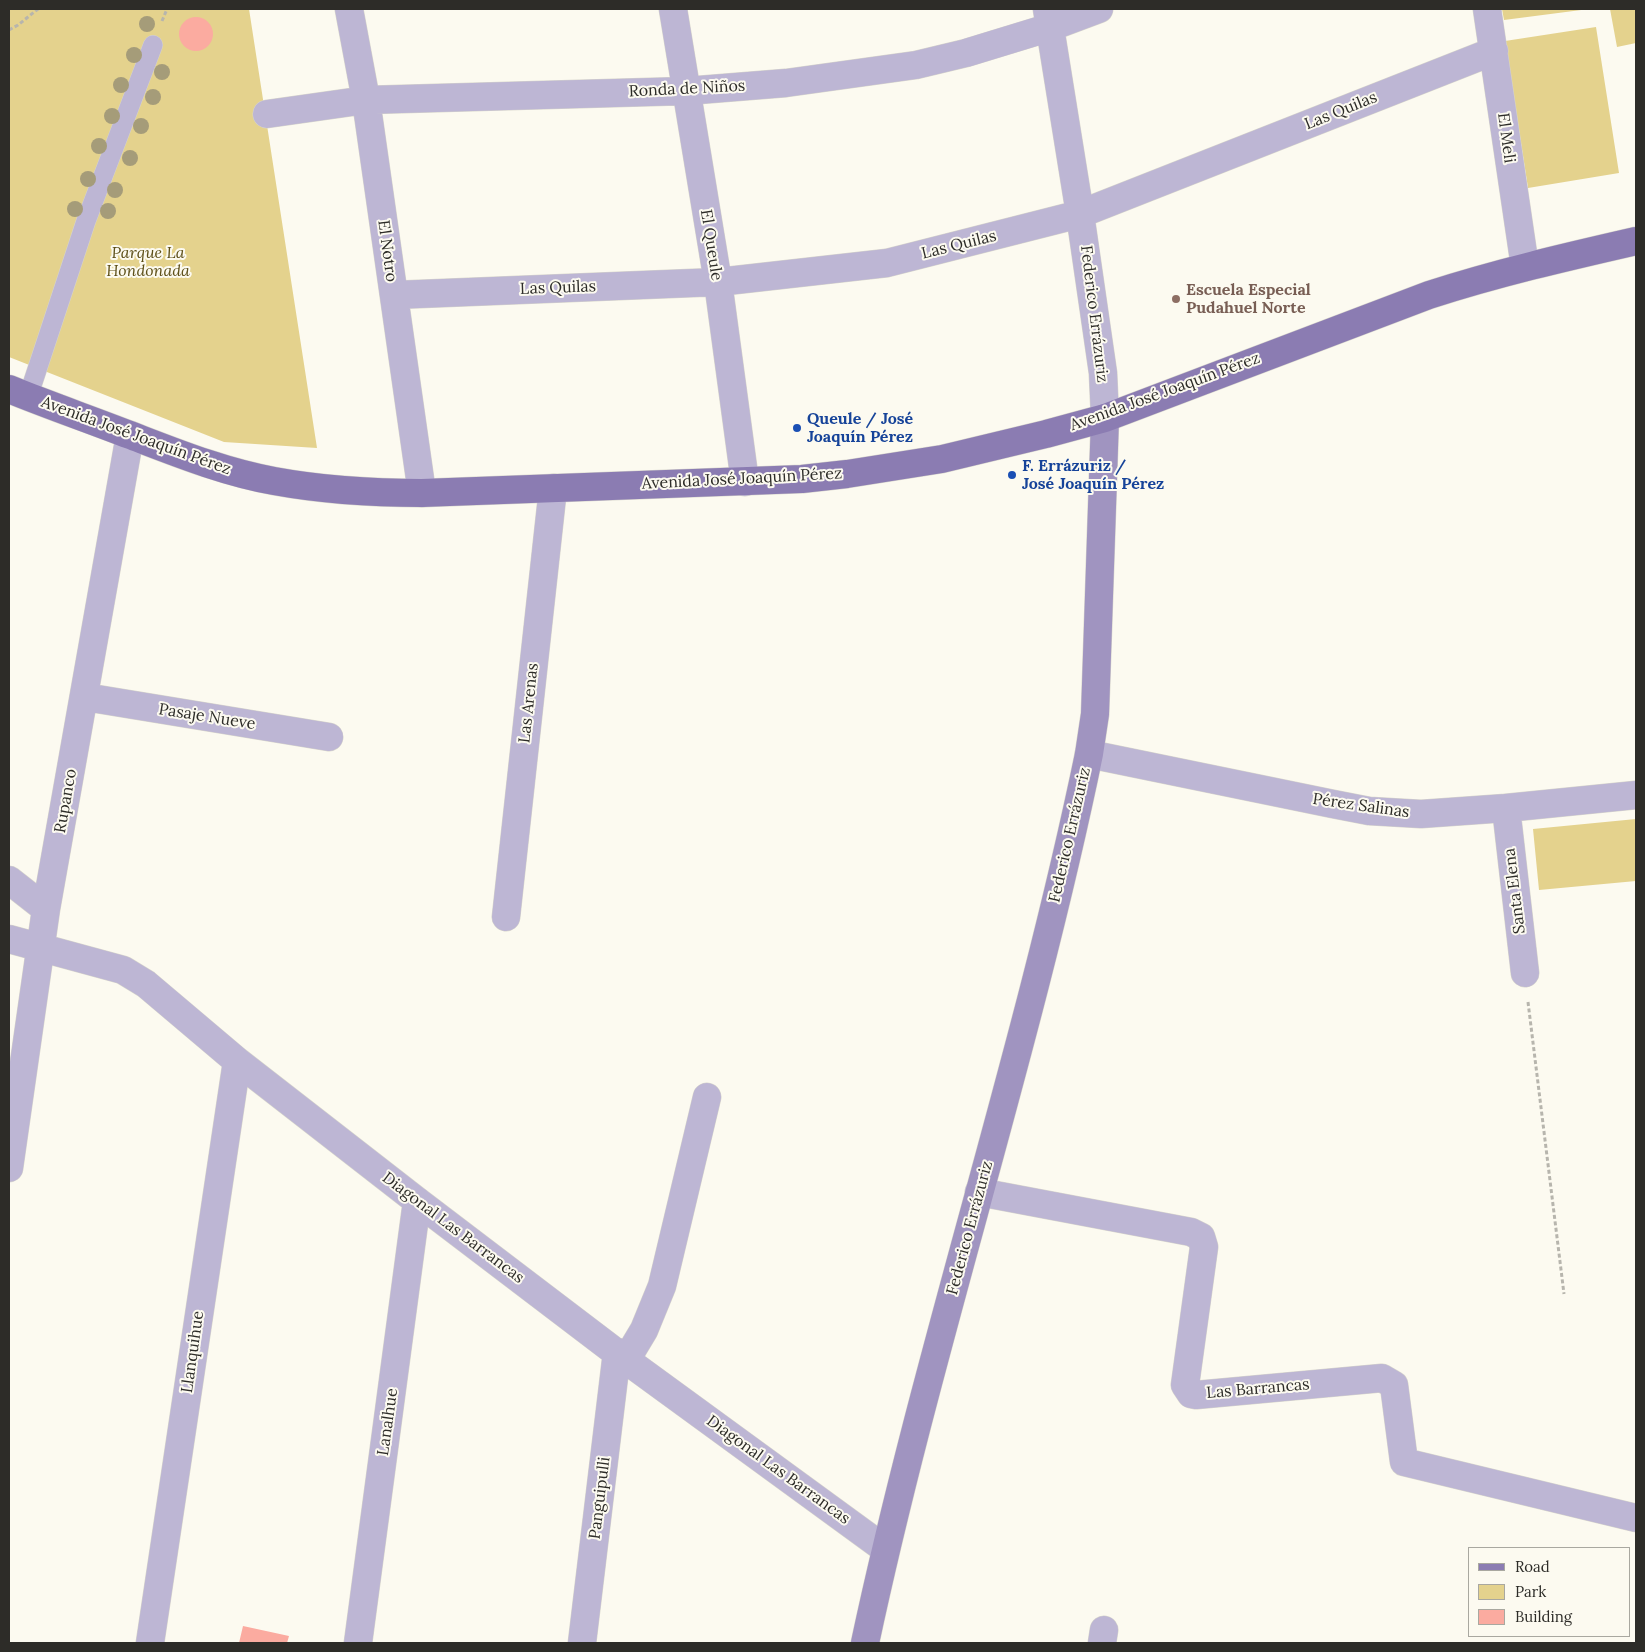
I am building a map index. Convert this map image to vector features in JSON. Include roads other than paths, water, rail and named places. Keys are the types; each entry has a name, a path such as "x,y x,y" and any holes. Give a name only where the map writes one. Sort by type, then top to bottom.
{"main road":[{"name":"Avenida José Joaquín Pérez","path":"18,393 185,456 228,470 272,481 317,488 369,493 422,493 802,479 876,470 942,459 1105,418 1429,294 1524,267 1636,241"}],"street":[{"name":"El Notro","path":"349,9 366,100 422,493"},
{"name":"El Queule","path":"673,9 718,282 745,482"},
{"name":"Ronda de Niños","path":"267,114 366,100 686,91 786,83 916,65 966,53 1049,18 1099,9"},
{"name":"El Meli","path":"1487,9 1524,267"},
{"name":"Federico Errázuriz","path":"865,1643 885,1549 1026,1021 1089,754 1094,714 1105,418 1103,373 1049,18"},
{"name":"Las Quilas","path":"394,295 718,282 886,263 1080,214 1494,51"},
{"name":"Rupanco","path":"9,1168 46,909 130,435"},
{"name":"Las Arenas","path":"506,917 553,488"},
{"name":"Pasaje Nueve","path":"85,697 329,737"},
{"name":"Pérez Salinas","path":"1089,754 1369,811 1421,814 1506,808 1636,795"},
{"name":"Santa Elena","path":"1506,808 1525,973"},
{"path":"9,880 46,909"},
{"name":"Diagonal Las Barrancas","path":"9,939 97,961 123,970 146,984 237,1061 418,1202 622,1356 885,1549"},
{"name":"Llanquihue","path":"150,1643 237,1061"},
{"name":"Panguipulli","path":"582,1643 622,1356 644,1330 662,1286 707,1097"},
{"name":"Las Barrancas","path":"979,1192 1191,1232 1201,1237 1204,1247 1185,1384 1190,1394 1382,1378 1394,1385 1404,1462 1636,1518"},
{"name":"Lanalhue","path":"358,1643 418,1202"}],"lane":[{"path":"18,393 153,45"}],"place":[{"name":"Escuela Especial Pudahuel Norte","path":"1176,299"},
{"name":"Queule / José Joaquín Pérez","path":"797,428"},
{"name":"F. Errázuriz / José Joaquín Pérez","path":"1012,475"}],"park label":[{"name":"Parque La Hondonada","path":"148,262"}]}
